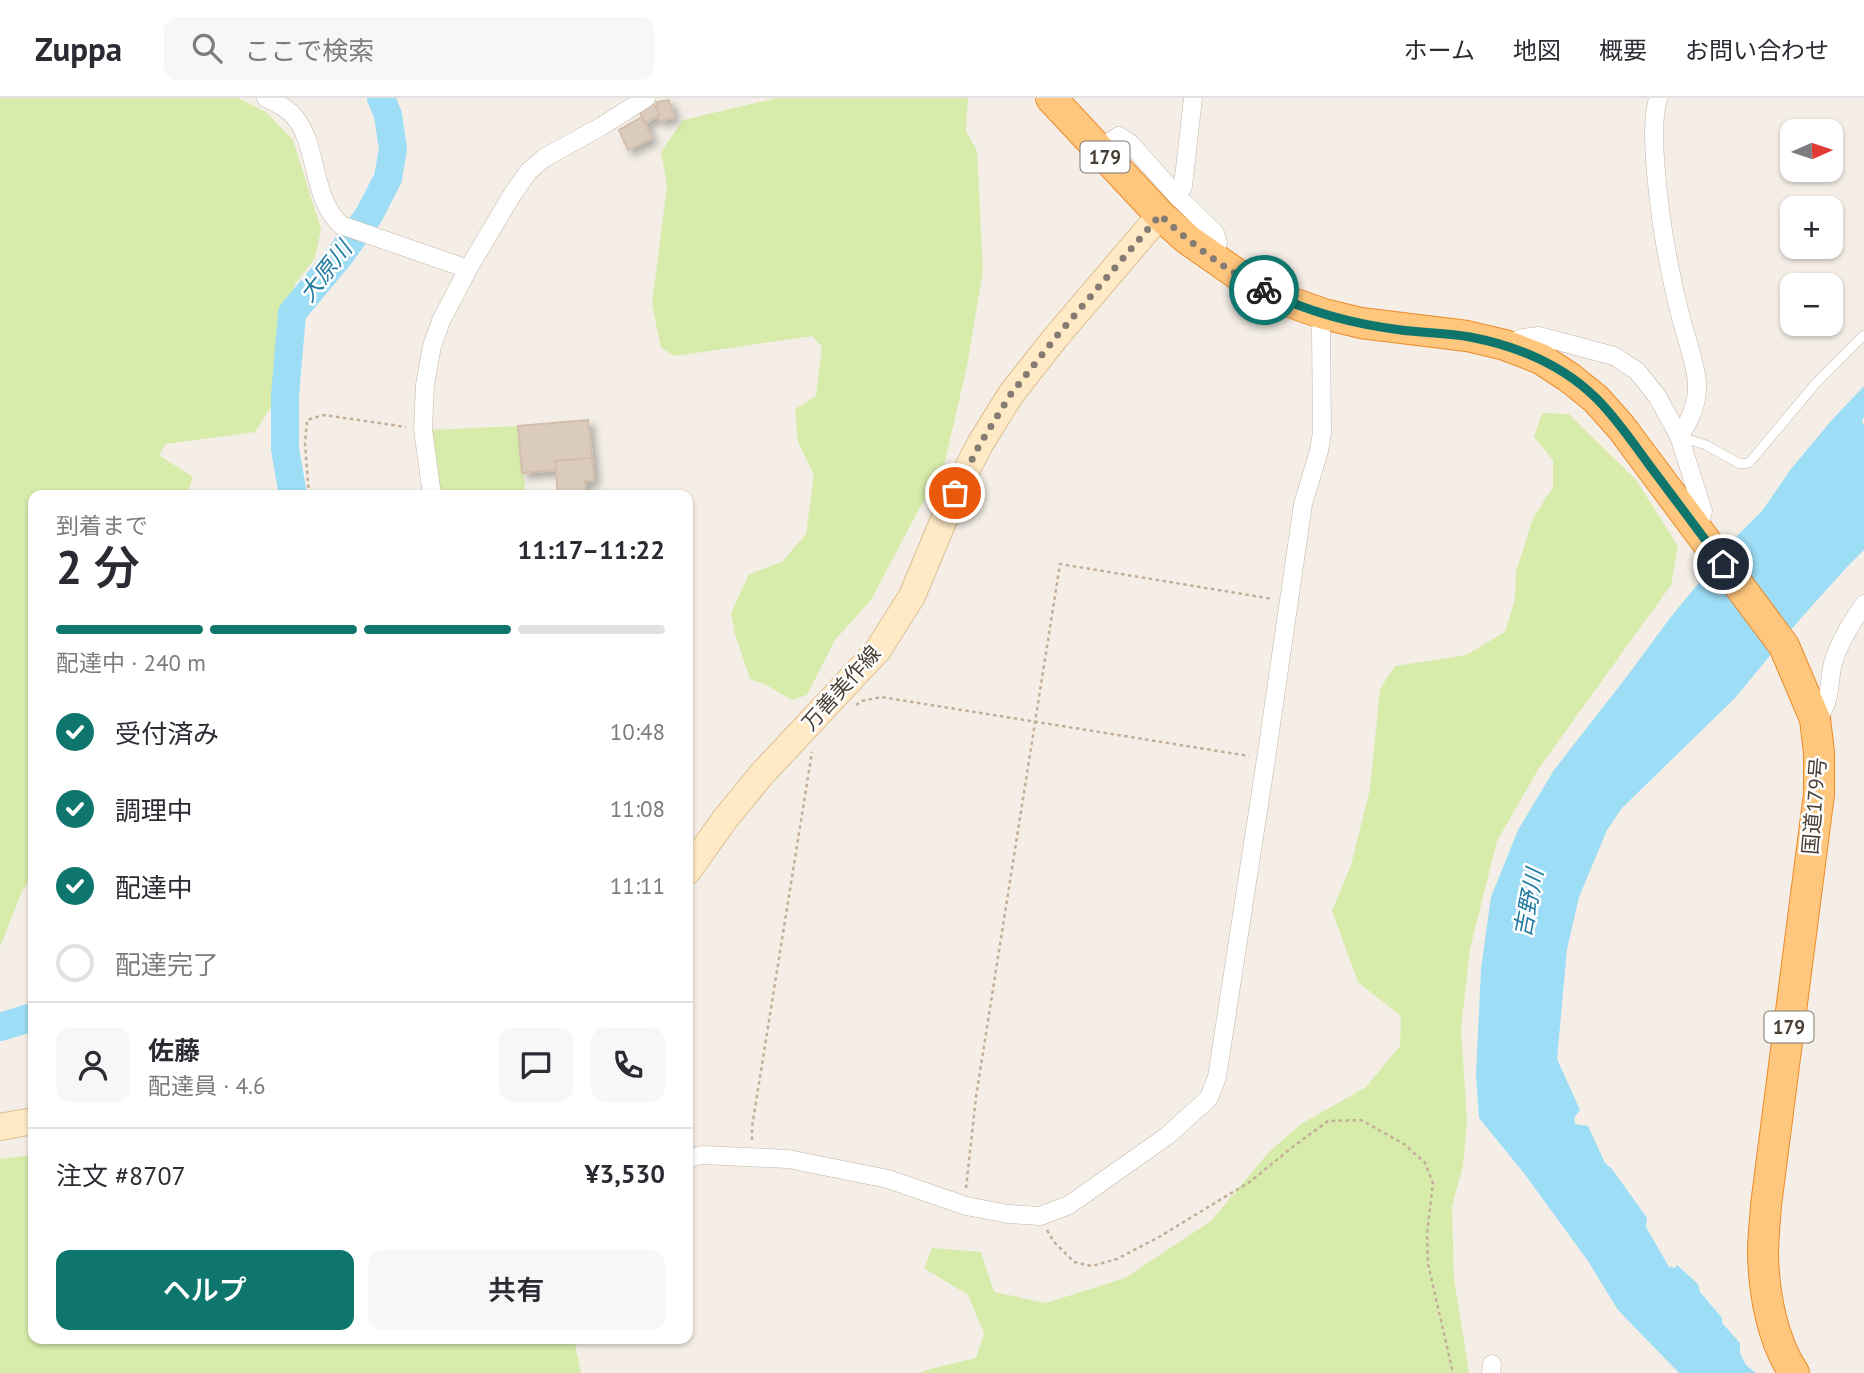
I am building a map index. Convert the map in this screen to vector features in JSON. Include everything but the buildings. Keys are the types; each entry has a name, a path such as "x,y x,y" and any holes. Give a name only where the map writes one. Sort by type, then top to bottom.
{"highway":[{"name":"国道179号","path":"1051,98 1098,150 1168,205 1186,239 1247,281 1272,294 1324,314 1361,324 1467,337 1505,345 1541,359 1570,378 1596,399 1621,427 1784,646 1815,719 1819,752 1819,794 1768,1192 1763,1254 1767,1297 1776,1336 1794,1373"}],"main road":[{"name":"万善美作線","path":"693,864 761,775 878,650 912,596 955,493 980,444 1011,394 1168,205"},
{"path":"0,1127 28,1122"}],"street":[{"path":"266,98 289,111 301,127 323,200 341,225 468,269"},
{"path":"431,490 423,429 425,384 432,346 441,321 468,269 528,172 544,158 646,98"},
{"path":"1168,205 1183,186 1193,98"},
{"path":"1658,98 1653,143 1658,203 1669,270 1697,381 1696,402 1686,427 1679,436"},
{"path":"693,1157 703,1155 788,1159 877,1177 966,1206 1008,1214 1040,1216 1069,1205 1167,1136 1209,1098 1217,1077 1303,504 1322,432 1321,330 1324,314"},
{"path":"1505,345 1522,338 1539,336 1614,356 1637,371 1657,396 1679,436 1703,511 1703,537"},
{"path":"1815,719 1823,713 1826,704 1833,662 1849,627 1864,604"}],"lane":[{"path":"1679,436 1706,445 1740,464 1749,463 1816,383 1864,335"}],"path":[{"path":"309,490 305,444 307,420 324,415 423,429"},
{"path":"966,1206 967,1171 976,1097 1060,564 1289,601"},
{"path":"849,709 862,701 881,697 1266,759"},
{"path":"752,1157 752,1127 812,751"},
{"path":"1040,1216 1054,1242 1074,1262 1093,1266 1117,1259 1159,1237 1251,1181 1328,1121 1361,1120 1404,1144 1425,1163 1433,1183 1427,1233 1428,1264 1453,1373"}],"green space":[{"path":"0,98 238,98 266,112 293,140 321,229 315,258 295,284 280,328 271,407 255,432 166,444 159,455 193,477 189,490 28,490 28,883 22,891 0,947"},
{"path":"777,98 968,98 966,131 977,151 983,271 967,366 943,470 871,600 835,640 807,695 792,700 750,679 731,613 749,574 782,562 806,534 814,475 798,442 795,409 816,396 822,347 812,336 675,356 661,348 652,304 667,186 661,152 683,120"},
{"path":"1542,413 1569,414 1636,480 1678,546 1671,585 1539,768 1497,841 1470,949 1461,1028 1467,1121 1463,1165 1452,1207 1454,1278 1469,1373 921,1373 976,1358 984,1333 968,1295 924,1268 932,1248 981,1252 994,1292 1046,1303 1125,1278 1211,1221 1268,1153 1301,1124 1366,1087 1400,1046 1401,1016 1358,982 1332,911 1351,865 1370,789 1380,689 1395,666 1466,655 1505,632 1515,599 1516,572 1533,518 1553,487 1553,460 1534,437"},
{"path":"518,426 525,490 439,490 430,430"},
{"path":"28,1156 28,1344 575,1344 581,1373 0,1373 0,1159"}],"water":[{"name":"吉野川","path":"1864,386 1864,550 1801,618 1735,698 1622,808 1607,830 1579,897 1567,949 1557,1059 1580,1110 1574,1118 1575,1124 1588,1126 1605,1163 1647,1218 1646,1227 1669,1267 1675,1268 1677,1265 1698,1284 1700,1292 1722,1318 1722,1323 1740,1343 1740,1353 1746,1365 1756,1373 1679,1373 1618,1310 1588,1261 1523,1172 1479,1118 1476,1075 1481,969 1491,897 1518,830 1554,770 1670,618 1738,535 1762,511 1791,469 1831,421"}],"waterway":[{"name":"大原川","path":"292,490 285,449 285,396 292,313 369,215 388,178 393,149 388,115 381,98"},
{"name":"大原川","path":"0,1027 28,1019"}],"way so far":[{"path":"955,493 980,444 1011,394 1160,215 1186,239 1264,290"}],"route":[{"path":"1264,290 1284,300 1361,324 1467,337 1505,345 1541,359 1596,399 1621,427 1723,564"}]}
